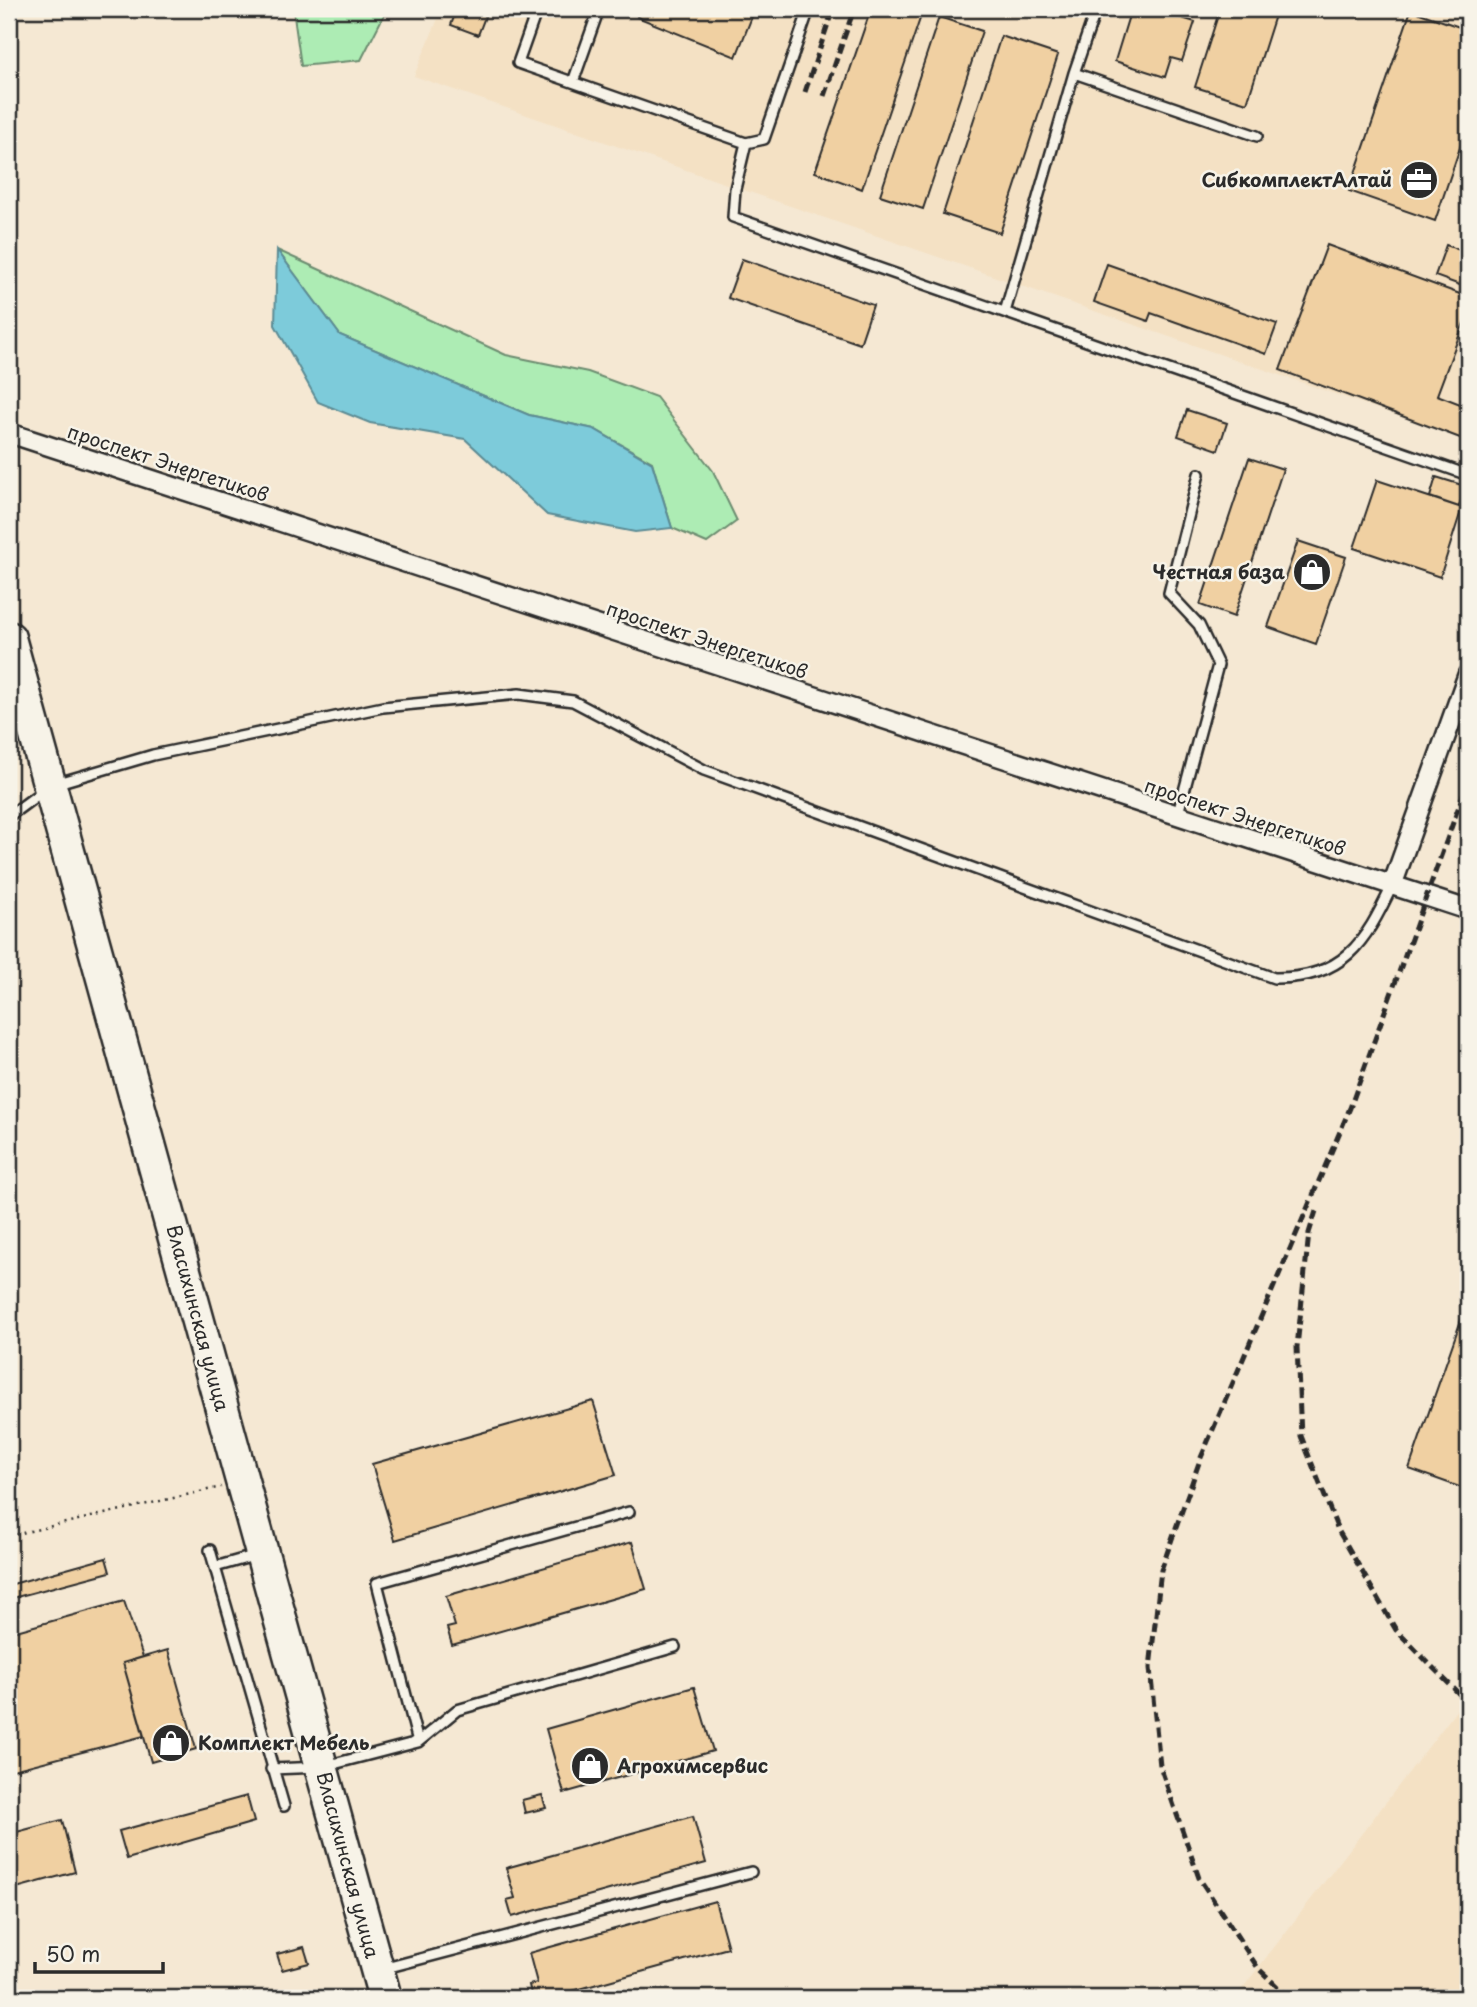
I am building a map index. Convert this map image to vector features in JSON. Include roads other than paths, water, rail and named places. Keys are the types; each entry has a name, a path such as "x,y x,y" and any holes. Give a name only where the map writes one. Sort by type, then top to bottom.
{"highway":[{"name":"Власихинская улица","path":"9,638 381,1984"}],"street":[{"name":"проспект Энергетиков","path":"9,433 1468,910"},
{"path":"1392,886 1468,674"}],"lane":[{"path":"573,82 599,9"},
{"path":"535,15 518,62 746,143 764,139 809,9"},
{"path":"1005,312 1074,73 1096,9"},
{"path":"1074,73 1257,136"},
{"path":"746,143 735,188 733,217 1468,475"},
{"path":"1177,817 1217,665 1199,625 1169,593 1199,474"},
{"path":"9,816 51,785 129,761 383,707 519,694 573,701 704,770 1274,978 1301,979 1342,963 1372,927 1392,886"},
{"path":"418,1742 377,1583 629,1513"},
{"path":"210,1550 284,1807"},
{"path":"215,1567 262,1553"},
{"path":"271,1769 322,1767 418,1742 457,1710 675,1647"},
{"path":"381,1984 751,1872"}],"water":[{"path":"277,250 340,335 529,415 594,429 652,463 672,528 635,532 547,515 465,439 370,423 318,402 275,325"}],"railway":[{"path":"805,92 833,9"},
{"path":"824,96 854,9"},
{"path":"1289,1998 1258,1968 1199,1878 1160,1766 1150,1668 1161,1570 1200,1460 1350,1108 1468,781"},
{"path":"1316,1211 1309,1233 1297,1347 1301,1436 1338,1530 1396,1630 1468,1703"}],"place":[{"name":"СибкомплектАлтай","path":"1419,180"},
{"name":"Честная база","path":"1312,572"},
{"name":"Комплект Мебель","path":"171,1743"},
{"name":"Агрохимсервис","path":"590,1766"}]}
